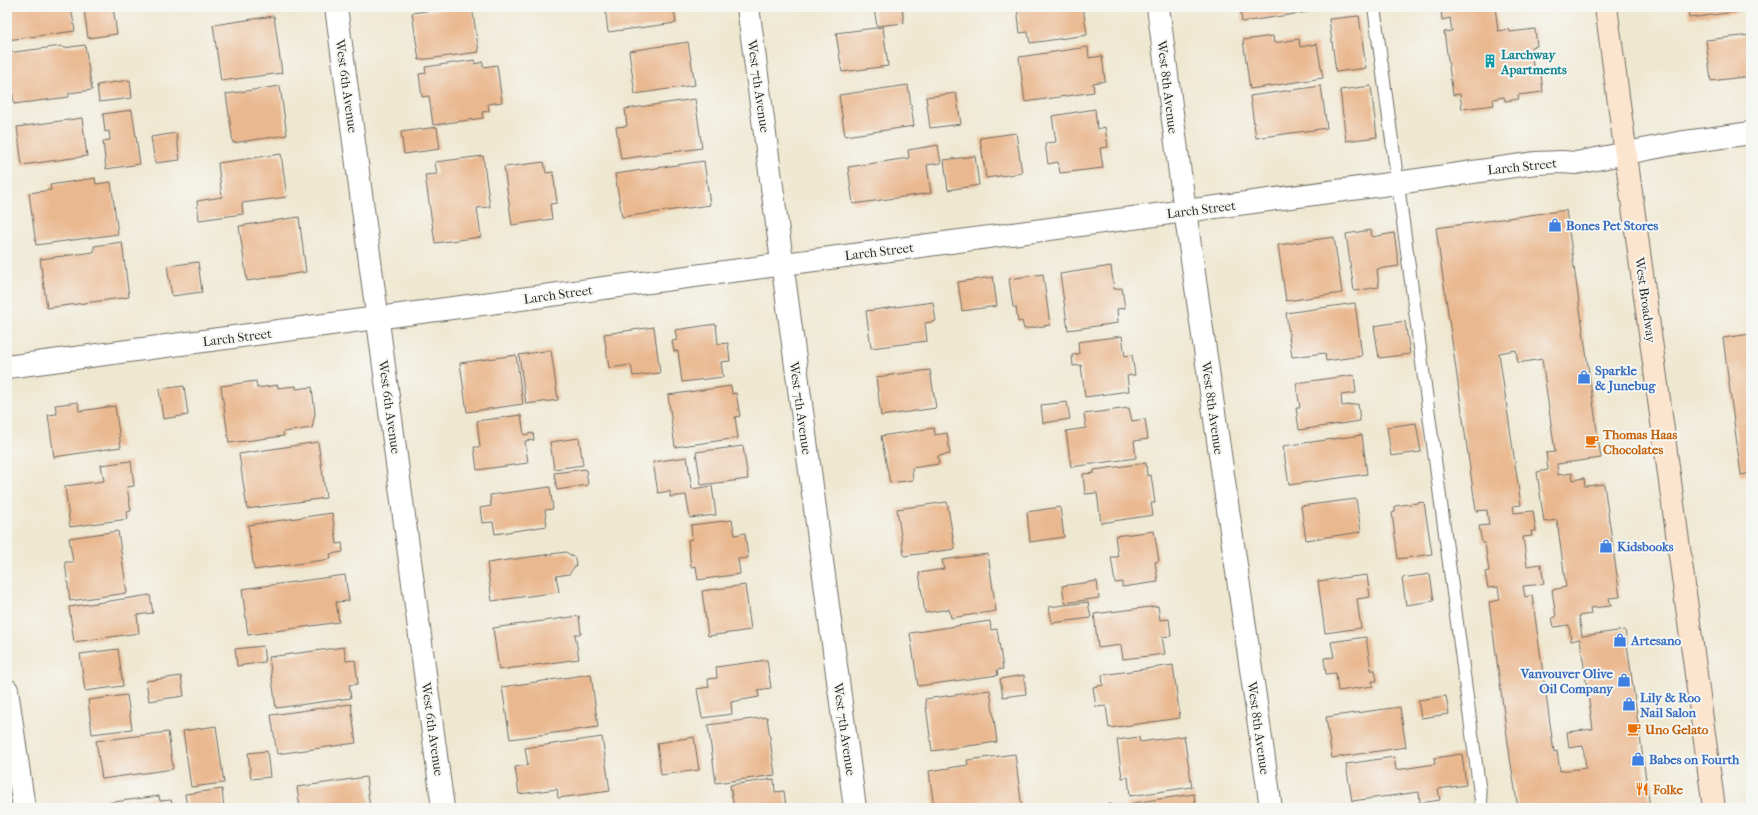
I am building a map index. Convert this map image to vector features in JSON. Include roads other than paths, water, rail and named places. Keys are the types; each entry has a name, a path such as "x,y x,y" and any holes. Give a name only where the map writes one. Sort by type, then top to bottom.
{"main road":[{"name":"West Broadway","path":"1606,7 1714,808"}],"street":[{"name":"West 6th Avenue","path":"336,7 444,808"},
{"name":"West 7th Avenue","path":"748,7 856,808"},
{"name":"West 8th Avenue","path":"1158,7 1184,211 1271,808"},
{"name":"Larch Street","path":"7,367 1397,183 1536,163 1576,163 1684,142 1751,133"},
{"path":"7,690 24,808"}],"lane":[{"path":"1374,7 1482,808"}],"place":[{"name":"Larchway Apartments","path":"1490,61"},
{"name":"Bones Pet Stores","path":"1555,225"},
{"name":"Sparkle & Junebug","path":"1584,377"},
{"name":"Thomas Haas Chocolates","path":"1592,441"},
{"name":"Kidsbooks","path":"1606,546"},
{"name":"Artesano","path":"1620,640"},
{"name":"Vanvouver Olive Oil Company","path":"1624,680"},
{"name":"Lily & Roo Nail Salon","path":"1629,704"},
{"name":"Uno Gelato","path":"1634,729"},
{"name":"Babes on Fourth","path":"1638,759"},
{"name":"Folke","path":"1642,789"}]}
